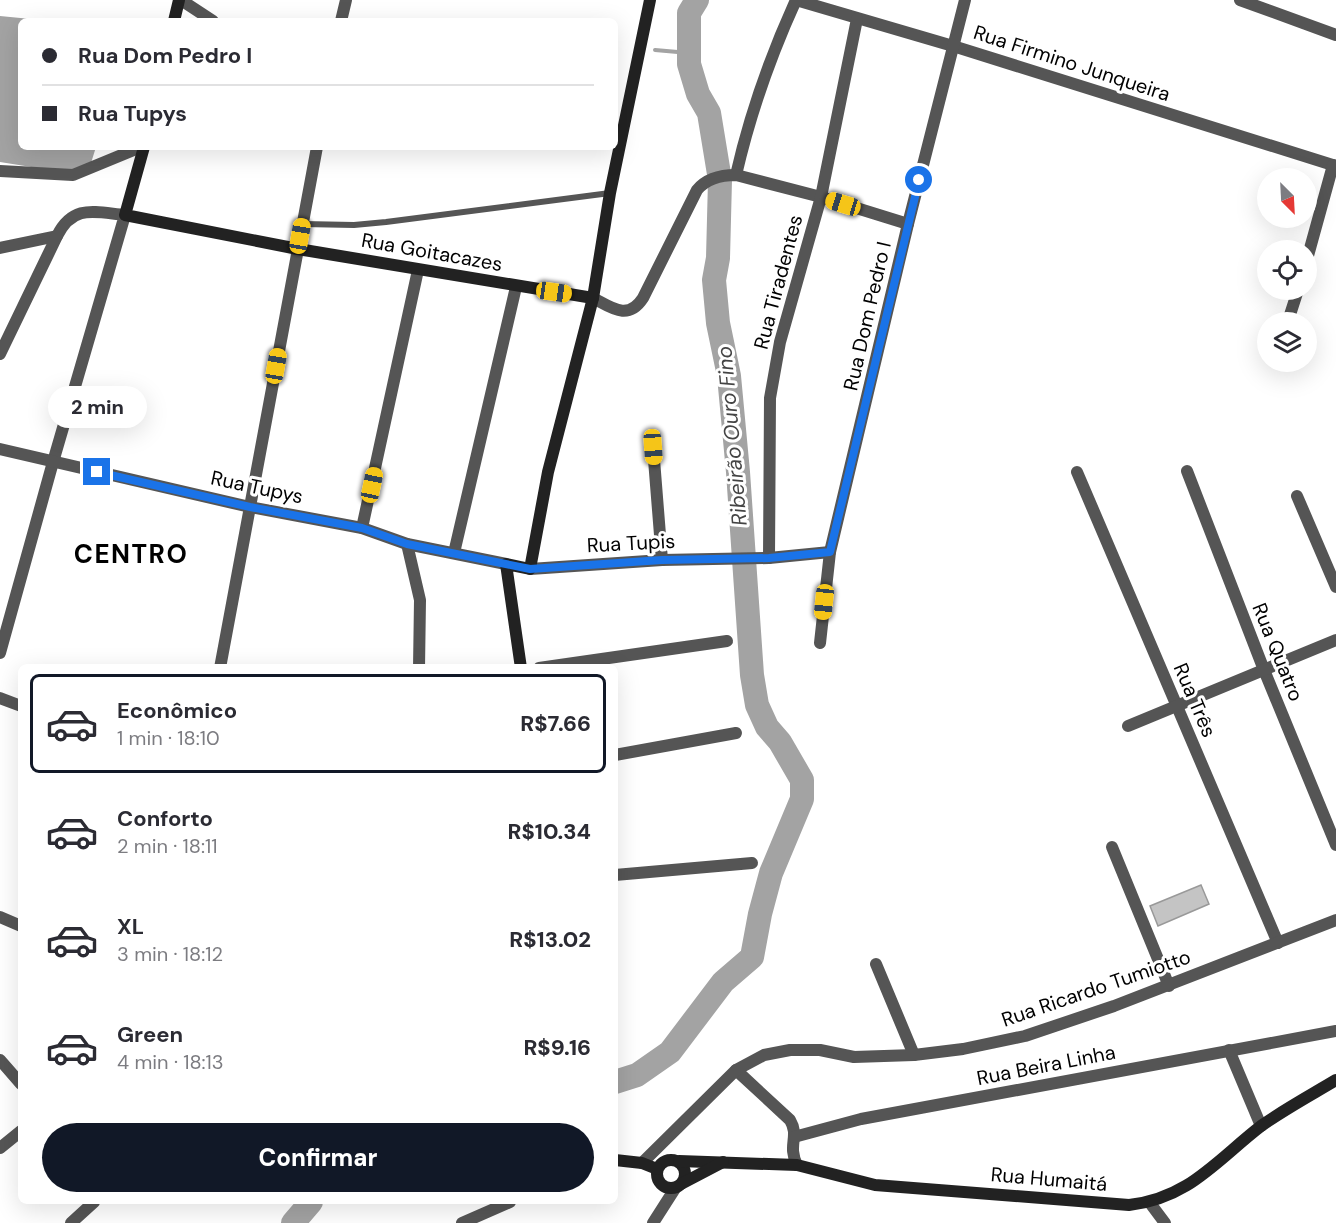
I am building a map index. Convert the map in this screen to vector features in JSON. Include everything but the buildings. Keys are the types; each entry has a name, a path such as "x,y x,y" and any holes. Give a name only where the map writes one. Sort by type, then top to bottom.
{"street":[{"path":"175,18 180,0 208,18"},
{"path":"342,18 346,0"},
{"path":"530,569 548,472 593,298 610,193 650,0"},
{"path":"796,0 775,45 731,176 821,197 908,224"},
{"name":"Rua Firmino Junqueira","path":"796,0 953,46 1335,166"},
{"name":"Rua Dom Pedro I","path":"820,643 830,552 908,224 965,0"},
{"path":"1240,0 1336,35"},
{"name":"Rua Tiradentes","path":"762,558 770,398 780,342 821,197 857,19"},
{"path":"0,171 73,175 136,150"},
{"path":"0,653 142,150"},
{"path":"221,664 316,150"},
{"path":"1313,240 1335,166"},
{"name":"Rua Goitacazes","path":"57,236 66,221 79,213 87,211 125,215 298,249 593,298 623,312 633,310 638,305 687,207 703,182 731,176"},
{"path":"0,248 57,236"},
{"path":"0,354 57,236"},
{"path":"362,528 418,270"},
{"path":"454,553 516,287"},
{"path":"653,447 662,560"},
{"name":"Rua Tupys","path":"0,449 250,507 362,528 407,544 506,564"},
{"name":"Rua Quatro","path":"1187,471 1264,670 1336,845"},
{"name":"Rua Três","path":"1077,472 1278,944"},
{"path":"1297,496 1336,587"},
{"path":"407,544 420,600 419,664"},
{"name":"Rua Tupis","path":"506,564 530,569 662,560 762,558 830,552"},
{"path":"506,564 520,664"},
{"path":"1128,726 1336,640"},
{"path":"566,664 726,641"},
{"path":"0,698 18,705"},
{"path":"618,754 736,733"},
{"path":"1112,847 1168,986"},
{"path":"618,875 752,863"},
{"path":"0,917 18,925"},
{"name":"Rua Ricardo Tumiotto","path":"642,1163 736,1070 764,1055 790,1050 820,1050 854,1057 914,1055 963,1049 1025,1036 1168,986 1336,920"},
{"path":"876,964 914,1055"},
{"name":"Rua Beira Linha","path":"794,1137 861,1119 1336,1031"},
{"path":"1228,1050 1261,1126"},
{"path":"0,1060 18,1081"},
{"path":"736,1070 790,1120 795,1128 792,1155 797,1166"},
{"name":"Rua Humaitá","path":"657,1169 660,1163 666,1160 797,1166 875,1185 1129,1205 1150,1203 1168,1196 1215,1166 1261,1126 1336,1080"},
{"path":"0,1148 18,1133"},
{"path":"618,1160 642,1163 657,1169 656,1175 663,1186 679,1186 724,1162"},
{"path":"653,1223 686,1172 679,1161"},
{"path":"1150,1203 1165,1223"},
{"path":"70,1223 92,1204"},
{"path":"462,1223 505,1204"}],"lane":[{"path":"302,224 354,225 386,222 610,193"}],"shaded area":[{"path":"0,16 20,18 18,18 18,150 95,150 91,163 75,174 0,162"}],"waterway":[{"name":"Ribeirão Ouro Fino","path":"618,1081 637,1075 670,1052 723,982 752,957 771,873 802,799 802,780 780,742 767,727 757,705 752,675 729,376 718,323 714,280 718,258 720,180 709,113 698,94 689,64 689,13 697,0"},
{"path":"655,50 689,53"},
{"name":"Ribeirão Ouro Fino","path":"293,1223 309,1204"}],"district":[{"name":"CENTRO","path":"131,554"}],"route":[{"path":"97,472 250,507 362,528 407,544 530,569 662,560 769,558 830,552 919,180"}]}
